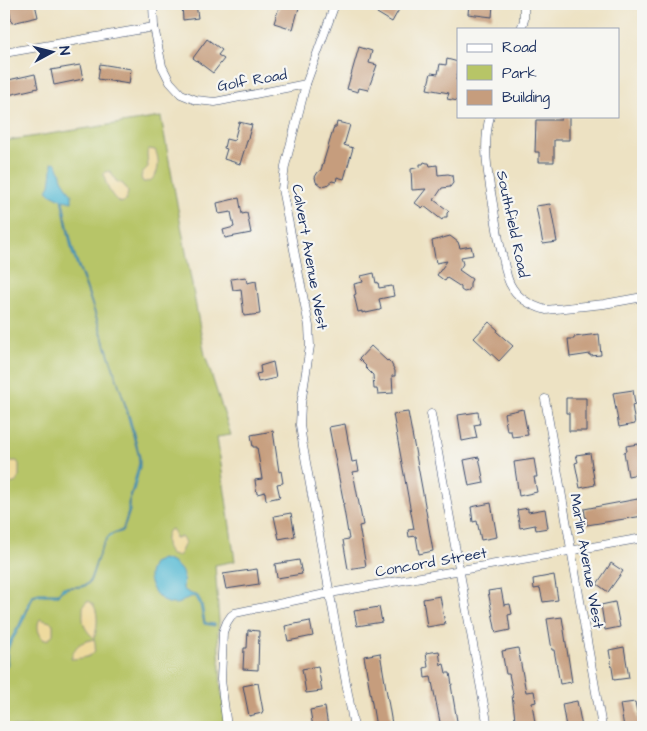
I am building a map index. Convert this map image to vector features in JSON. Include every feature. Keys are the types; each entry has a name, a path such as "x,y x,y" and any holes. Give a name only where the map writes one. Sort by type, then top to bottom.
{"street":[{"name":"Golf Road","path":"153,4 154,27 162,66 170,82 181,94 196,100 214,102 306,84"},
{"name":"Calvert Avenue West","path":"335,4 306,84 285,166 282,189 309,326 310,346 301,404 300,425 304,455 354,727"},
{"path":"521,28 524,20 524,4"},
{"path":"4,54 154,27"},
{"name":"Southfield Road","path":"490,118 486,149 487,170 501,251 509,283 516,294 537,308 546,310 643,298"},
{"name":"Marlin Avenue West","path":"545,399 602,727"},
{"path":"431,414 488,727"},
{"name":"Concord Street","path":"227,727 221,680 223,632 231,616 240,612 330,593 643,538"}],"green space":[{"path":"161,117 205,355 231,435 217,437 235,561 215,565 221,689 227,727 4,727 4,141"}],"sand":[{"path":"149,149 155,150 158,165 152,179 143,182 141,178 142,173 148,167 147,153"},
{"path":"110,171 116,181 123,184 128,192 126,200 121,203 112,195 106,182 104,174"},
{"path":"17,461 19,464 19,476 17,482 10,484 7,478 6,463"},
{"path":"172,529 175,538 181,537 185,542 178,556 171,555 166,546 166,536 169,530"},
{"path":"88,601 95,607 97,617 94,638 86,629 83,620 83,607"},
{"path":"40,619 53,624 53,634 49,639 44,640 39,632 38,624"},
{"path":"94,639 95,650 90,656 71,659 79,645"}],"water":[{"path":"55,162 62,179 72,195 72,202 63,200 74,252 130,418 140,457 140,467 129,503 130,511 123,531 112,535 104,544 90,582 83,587 62,591 58,595 39,595 33,597 24,620 10,645 7,653 8,665 6,666 6,647 19,625 32,595 58,593 63,587 81,586 89,582 98,556 104,543 107,538 123,528 128,512 128,503 139,463 122,395 86,288 72,253 61,199 47,191 50,185 52,163"},
{"path":"162,559 172,562 178,567 182,573 183,589 198,596 202,604 205,622 215,624 215,626 204,624 200,605 196,597 189,597 181,603 170,604 156,594 149,579 149,574 153,563"}],"building":[{"path":"35,4 38,17 12,23 8,5"},
{"path":"182,4 196,4 198,18 183,20"},
{"path":"280,4 300,4 293,29 274,23"},
{"path":"383,4 402,4 392,22 377,13"},
{"path":"469,4 493,4 492,17 468,14"},
{"path":"207,39 222,50 218,55 224,59 213,73 193,58"},
{"path":"359,47 372,51 369,63 377,65 368,90 359,88 358,92 347,89"},
{"path":"447,59 457,62 457,101 447,99 449,93 427,89 431,73 438,74 440,64 446,65"},
{"path":"100,64 131,69 129,84 98,79"},
{"path":"80,65 83,79 54,85 51,70"},
{"path":"35,74 38,88 4,96 4,81"},
{"path":"561,118 569,118 569,140 554,140 554,162 539,162 539,152 535,152 536,120 561,120"},
{"path":"239,122 252,125 240,164 224,159 227,149 224,148 226,139 234,141"},
{"path":"337,122 350,125 344,145 353,148 344,179 337,177 336,182 332,181 327,185 321,186 316,182 315,177 321,170"},
{"path":"424,162 429,163 430,166 437,165 438,175 452,175 453,183 450,187 442,188 434,200 449,211 447,217 444,217 442,220 424,206 422,208 415,203 426,189 412,190 411,169 420,167 420,164"},
{"path":"239,198 242,214 247,213 251,233 225,238 223,230 234,227 231,212 219,214 217,203"},
{"path":"550,204 557,242 543,244 536,206"},
{"path":"450,236 458,242 460,248 471,246 473,255 461,257 463,264 459,270 472,279 468,291 464,292 461,290 461,287 447,278 445,281 437,275 447,261 436,263 432,241"},
{"path":"374,273 379,288 392,286 394,296 379,299 380,310 366,313 358,312 354,295 356,294 354,284 363,282 361,276"},
{"path":"246,277 247,283 256,281 260,314 244,316 241,289 233,290 231,279"},
{"path":"489,322 513,346 499,361 474,338"},
{"path":"599,334 601,355 590,356 590,354 570,357 568,339"},
{"path":"371,346 391,363 395,371 395,376 392,376 393,393 378,394 377,389 374,389 373,375 359,359"},
{"path":"273,362 276,378 258,382 256,374 261,373 260,366"},
{"path":"633,390 635,404 632,405 635,424 619,427 613,393"},
{"path":"566,398 586,398 586,431 569,431 569,413 566,413"},
{"path":"523,409 528,435 512,437 511,431 507,431 504,413"},
{"path":"408,412 433,551 419,554 416,536 409,537 408,530 414,529 393,414"},
{"path":"478,412 480,424 474,425 477,438 462,441 458,415"},
{"path":"345,424 352,462 357,461 359,471 353,472 363,525 359,526 366,566 348,569 343,540 349,539 329,427"},
{"path":"273,431 279,472 281,471 283,483 277,484 280,497 266,500 265,492 257,494 255,480 262,479 257,447 253,447 251,435"},
{"path":"638,444 640,454 643,454 643,473 628,476 624,452 627,451 626,446"},
{"path":"590,453 595,485 580,488 575,463 578,462 576,455"},
{"path":"479,457 484,483 469,486 464,460"},
{"path":"534,459 537,477 534,477 537,492 519,496 514,462"},
{"path":"643,498 643,516 587,525 584,509"},
{"path":"491,503 497,537 481,540 477,521 473,522 471,507"},
{"path":"528,508 528,512 545,509 548,528 536,530 535,525 520,528 517,510"},
{"path":"291,513 295,536 279,539 274,516"},
{"path":"299,560 302,574 277,578 275,564"},
{"path":"611,563 623,571 608,592 597,584"},
{"path":"257,569 259,584 226,589 223,574"},
{"path":"554,575 558,600 543,602 540,588 534,589 533,579"},
{"path":"501,589 504,605 510,604 512,614 508,615 510,630 496,633 488,591"},
{"path":"440,596 445,624 427,627 423,599"},
{"path":"615,602 620,627 605,630 601,605"},
{"path":"379,607 382,622 357,626 354,611"},
{"path":"562,617 572,682 560,684 547,619"},
{"path":"310,621 313,636 288,641 285,626"},
{"path":"248,630 259,631 258,670 243,669 244,648 247,648"},
{"path":"624,647 629,678 614,680 609,650"},
{"path":"518,648 526,692 534,691 536,702 532,703 535,723 516,727 513,694 509,674 506,674 502,651"},
{"path":"439,651 441,665 444,664 446,673 450,673 458,727 441,727 431,677 425,678 424,668 428,667 426,653"},
{"path":"380,653 392,724 376,727 364,656"},
{"path":"318,666 322,691 306,693 302,669"},
{"path":"258,683 263,711 262,713 249,716 243,686"},
{"path":"577,701 582,727 566,727 562,704"},
{"path":"635,702 640,726 624,727 620,704"},
{"path":"325,707 328,727 313,727 310,710"}]}
